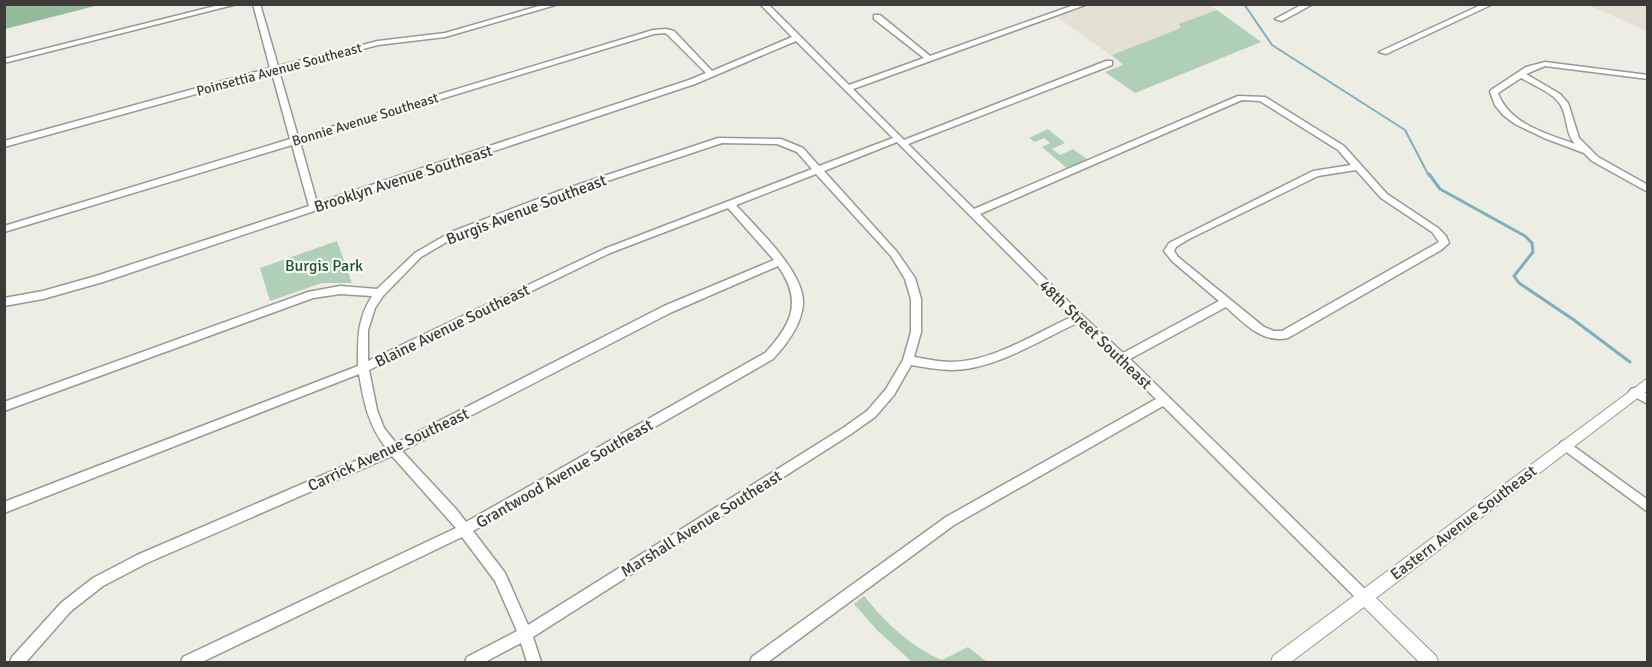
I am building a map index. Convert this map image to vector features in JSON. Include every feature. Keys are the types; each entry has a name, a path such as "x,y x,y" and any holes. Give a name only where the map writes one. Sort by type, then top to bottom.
{"street":[{"path":"4,61 234,4"},
{"path":"256,4 293,142 314,208"},
{"name":"Poinsettia Avenue Southeast","path":"4,144 364,46 445,35 556,4"},
{"name":"48th Street Southeast","path":"763,4 1078,318 1122,358 1430,663"},
{"path":"847,88 1085,4"},
{"path":"1279,19 1310,4"},
{"path":"1383,52 1490,4"},
{"path":"877,17 929,59"},
{"name":"Bonnie Avenue Southeast","path":"4,229 661,30 671,33 711,74"},
{"name":"Brooklyn Avenue Southeast","path":"4,302 68,288 314,208 692,82 797,38"},
{"name":"Blaine Avenue Southeast","path":"4,508 363,368 607,251 816,170 1109,63"},
{"path":"1587,151 1538,132 1502,111 1495,101 1494,92 1521,74 1545,64 1647,77"},
{"path":"1521,74 1557,96 1565,105 1575,139 1587,151 1603,165 1647,189"},
{"path":"974,213 1241,98 1253,97 1273,105 1341,148 1384,196 1443,238 1444,243 1284,335 1273,335 1260,330 1175,259 1169,251 1172,245 1316,173 1358,167"},
{"name":"Burgis Avenue Southeast","path":"379,293 418,255 454,234 562,194 721,140 778,141 800,150 816,170"},
{"name":"Marshall Avenue Southeast","path":"472,663 525,634 848,431 878,407 890,392 908,360 916,332 916,298 908,276 894,254 816,170"},
{"name":"Grantwood Avenue Southeast","path":"188,663 464,530 769,356 782,343 791,328 796,311 797,294 779,262 729,204"},
{"name":"Carrick Avenue Southeast","path":"17,663 66,607 98,582 142,559 394,450 668,309 779,262"},
{"path":"4,406 312,295 340,290 379,293 370,308 363,330 363,368 371,410 379,430 394,450 437,495 500,577 525,634 534,663"},
{"path":"1122,358 1226,302"},
{"path":"908,360 952,366 978,361 1006,351 1078,318"},
{"name":"Eastern Avenue Southeast","path":"1279,663 1647,383"},
{"path":"1635,392 1647,400"},
{"path":"757,663 950,521 1164,400"},
{"path":"1565,445 1647,507"}],"shaded area":[{"path":"1095,5 1209,5 1261,42 1135,93 1105,72 1123,64 1057,17"},
{"path":"1588,5 1647,5 1647,31"}],"green space":[{"path":"5,4 99,5 5,29"},
{"path":"1217,10 1261,42 1135,93 1105,72 1123,65 1112,55 1181,28 1179,24"},
{"path":"1048,129 1065,143 1052,149 1060,155 1073,149 1088,160 1068,169 1042,147 1050,143 1044,138 1035,142 1029,138"},
{"name":"Burgis Park","path":"337,241 352,283 322,283 270,301 260,268"},
{"path":"864,596 899,633 931,655 942,660 968,647 987,662 912,662 877,630 854,604"}],"waterway":[{"path":"1244,4 1272,45 1405,130 1429,176"},
{"path":"1429,174 1440,189 1525,236 1532,243 1533,252 1514,276 1519,283 1630,362"}]}
